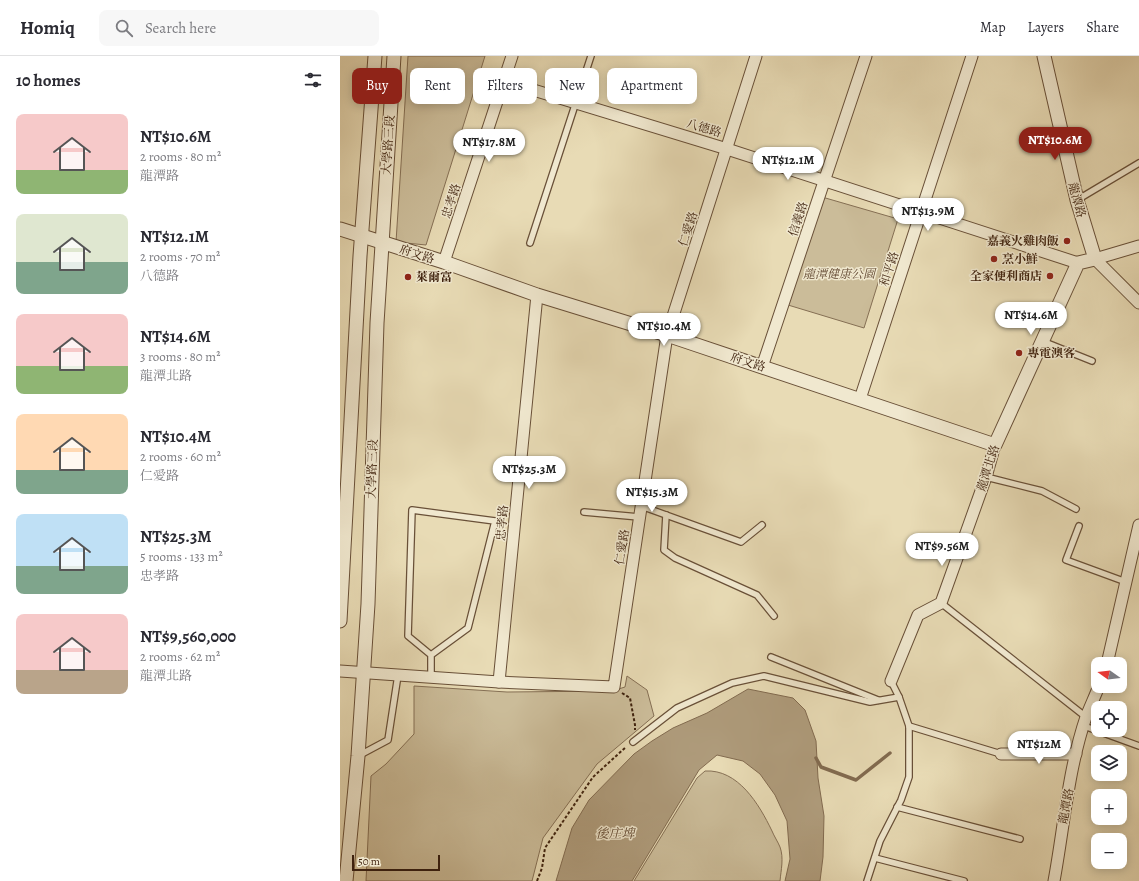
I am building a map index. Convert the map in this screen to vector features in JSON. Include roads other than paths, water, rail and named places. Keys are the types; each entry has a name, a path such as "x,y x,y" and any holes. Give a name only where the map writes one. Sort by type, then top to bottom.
{"street":[{"name":"大學路三段","path":"340,621 361,236 374,56"},
{"name":"大學路三段","path":"346,881 358,756 368,604 377,323 394,56"},
{"name":"忠孝路","path":"508,68 512,56"},
{"name":"仁愛路","path":"499,682 614,687 667,335 728,149 756,56"},
{"name":"信義路","path":"762,367 866,56"},
{"name":"和平路","path":"860,399 972,56"},
{"name":"龍潭路","path":"1044,56 1077,200 1095,259 1139,303"},
{"name":"忠孝路","path":"444,262 496,104"},
{"name":"八德路","path":"582,104 728,149 1078,262"},
{"name":"府文路","path":"340,229 444,262 536,295 667,335 995,445"},
{"path":"1078,262 1095,259 1139,246"},
{"name":"龍潭北路","path":"942,603 986,477 995,445 1078,262"},
{"name":"忠孝路","path":"499,682 536,295"},
{"path":"1109,657 1126,582 1135,559 1139,525"},
{"path":"891,682 918,615 942,603"},
{"path":"340,671 499,682"},
{"name":"龍潭路","path":"1054,881 1060,837 1076,754 1085,722 1096,693"},
{"path":"1001,754 1076,754"}],"lane":[{"path":"587,68 591,56"},
{"path":"530,243 574,104"},
{"path":"1077,200 1139,163"},
{"path":"1042,341 1092,361"},
{"path":"986,477 1042,491 1076,509"},
{"path":"412,510 495,521 468,628 431,655 408,636 412,510"},
{"path":"584,512 640,512 666,515 741,542 762,525"},
{"path":"666,515 664,550 675,558 757,595 774,616"},
{"path":"1079,526 1066,560 1126,582"},
{"path":"942,603 1085,722 1139,746"},
{"path":"431,655 431,677"},
{"path":"771,657 878,700"},
{"path":"358,756 388,740 398,675"},
{"path":"633,742 677,708 732,683 764,676 870,702 899,697"},
{"path":"867,881 880,841 897,807 909,777 909,726 899,697 891,682"},
{"path":"909,726 1001,754"},
{"path":"897,807 1020,839"},
{"path":"875,858 964,881"}],"water":[{"name":"後庄埤","path":"748,689 793,698 805,710 816,741 818,778 824,816 823,857 820,881 785,881 790,859 787,821 775,795 760,774 743,761 717,755 699,770 632,881 556,881 572,828 589,800 634,754 673,728 707,713"}],"waterway":[{"path":"816,758 821,767 856,780 890,753"}],"place":[{"name":"嘉義火雞肉飯","path":"1067,241"},
{"name":"烹小鮮","path":"994,259"},
{"name":"全家便利商店","path":"1050,276"},
{"name":"萊爾富","path":"408,277"},
{"name":"專電澳客","path":"1019,353"}],"park label":[{"name":"龍潭健康公園","path":"839,274"}]}
